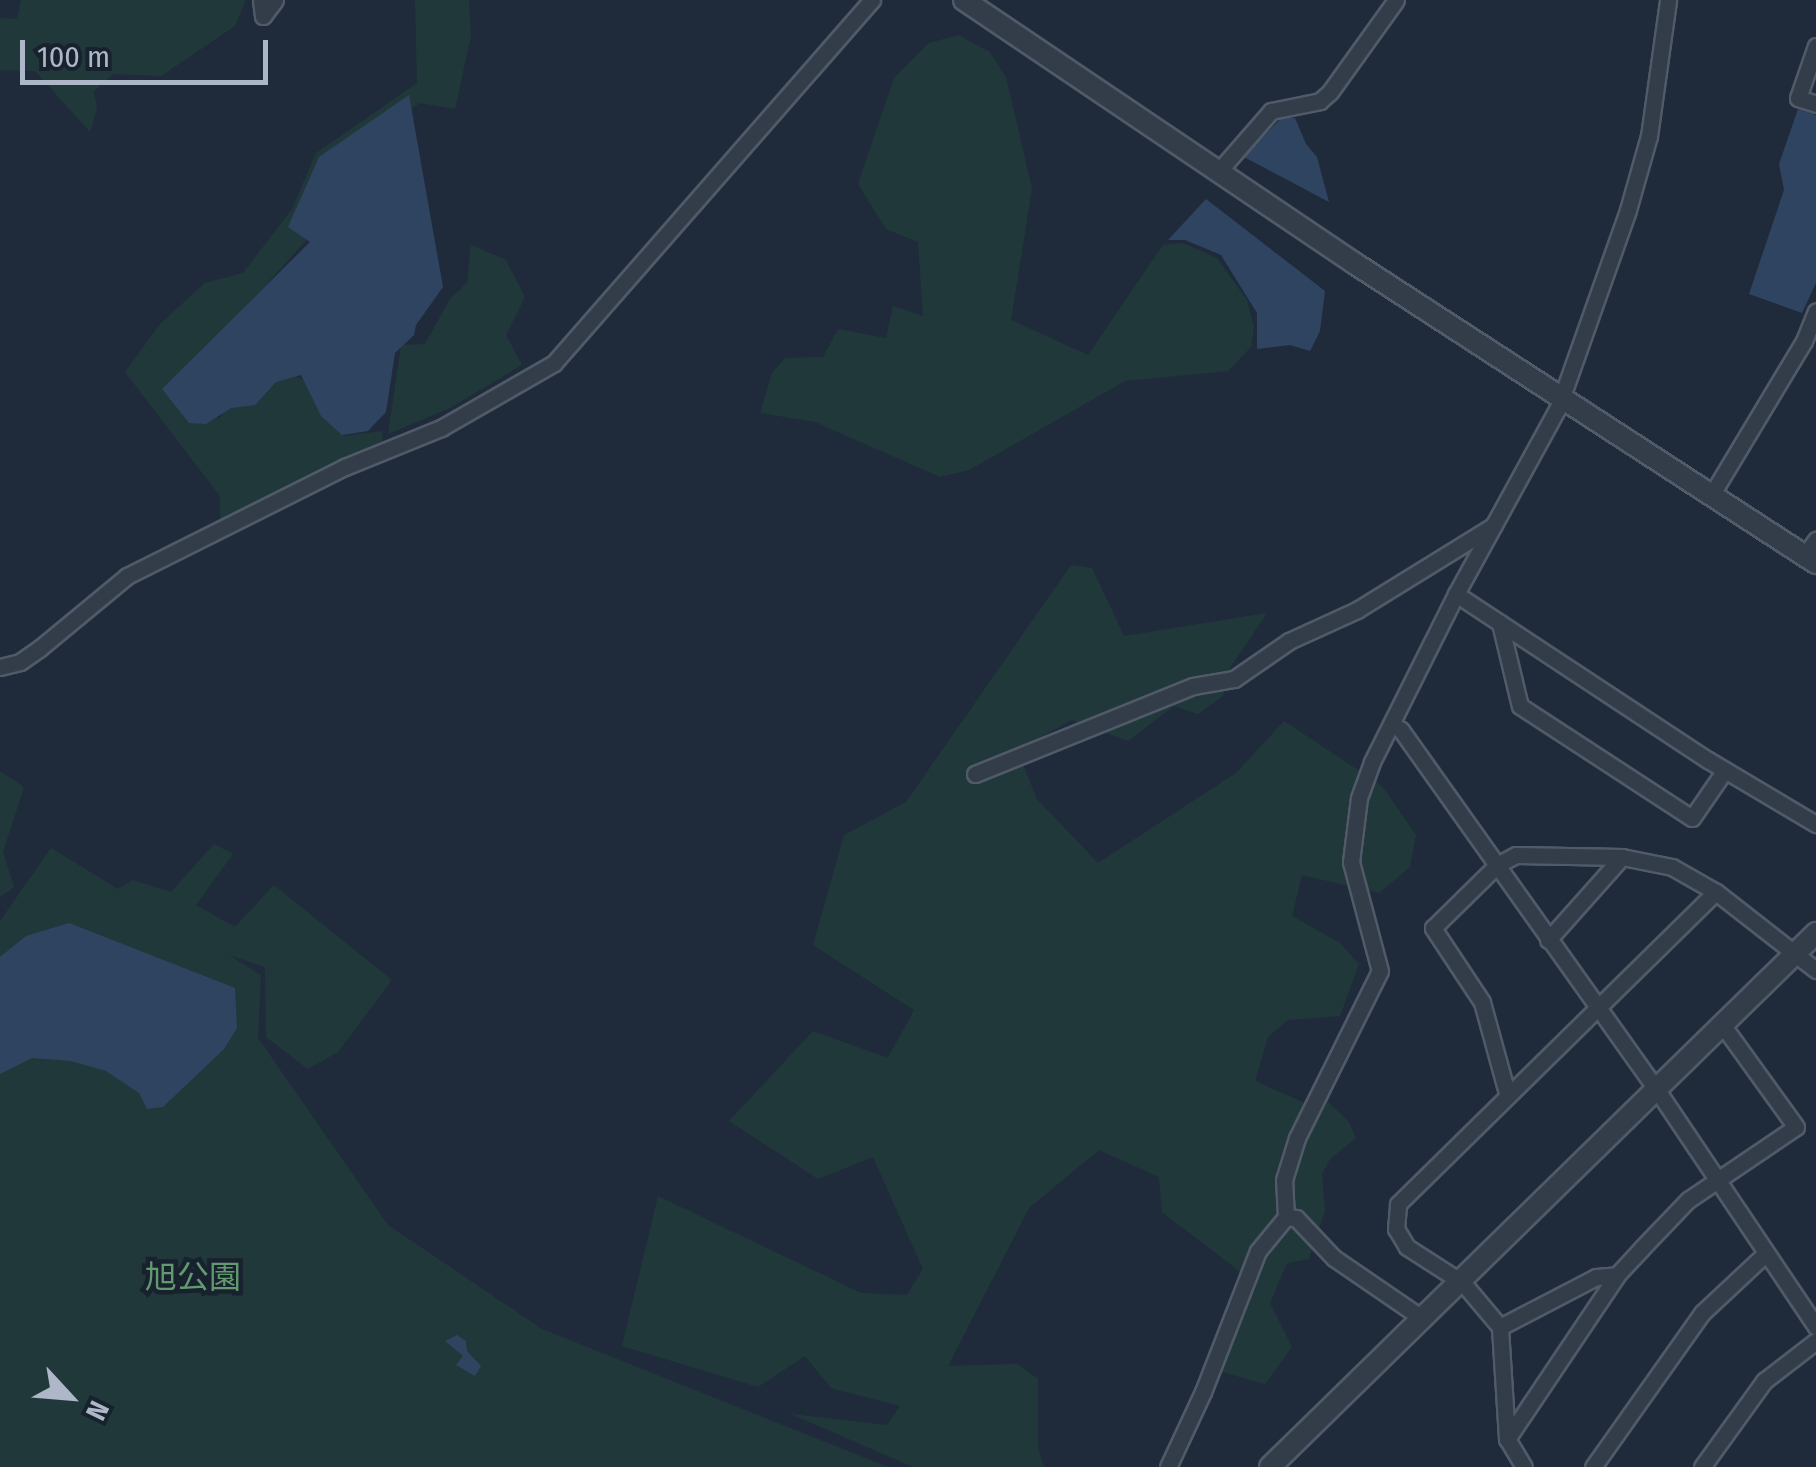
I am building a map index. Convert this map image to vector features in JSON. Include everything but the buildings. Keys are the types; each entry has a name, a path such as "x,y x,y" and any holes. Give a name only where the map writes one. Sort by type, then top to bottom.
{"street":[{"path":"260,0 264,16 275,0"},
{"path":"0,668 40,648 127,576 359,460 441,428 554,364 872,0"},
{"path":"964,0 1157,126 1354,263 1712,494 1812,553"},
{"path":"1221,174 1271,111 1320,101 1330,92 1396,0"},
{"path":"1168,1467 1203,1392 1258,1250 1286,1217 1284,1180 1297,1138 1380,972 1352,862 1352,827 1372,762 1492,526 1526,473 1562,396 1628,210 1649,136 1668,0"},
{"path":"1816,46 1798,98 1816,104"},
{"path":"1712,494 1794,358 1816,312"},
{"path":"975,774 1193,686 1234,679 1290,641 1356,610 1492,526"},
{"path":"1456,594 1725,770 1816,824"},
{"path":"1500,623 1520,706 1692,818 1725,770"},
{"path":"1392,724 1401,730 1657,1090 1816,1327"},
{"path":"1507,1093 1482,1002 1433,928 1497,865 1516,855 1622,857 1672,868 1716,892 1798,952 1816,970"},
{"path":"1548,940 1622,857"},
{"path":"1524,1467 1507,1439 1500,1328 1463,1282 1406,1247 1396,1229 1398,1204 1716,892"},
{"path":"1270,1467 1816,933"},
{"path":"1507,1439 1617,1275 1688,1200 1796,1127 1721,1024"},
{"path":"1286,1217 1296,1218 1334,1258 1423,1320"},
{"path":"1594,1467 1702,1313 1765,1254"},
{"path":"1500,1328 1596,1277 1617,1275"},
{"path":"1702,1467 1764,1381 1816,1341"}],"green space":[{"path":"21,0 246,0 235,26 161,76 113,74 94,91 97,109 90,132 35,71 0,70 0,18 17,19"},
{"path":"415,0 469,0 471,36 455,109 420,103 336,161 312,234 182,377 219,419 245,379 283,369 321,390 344,436 382,431 383,444 220,520 220,496 125,372 160,324 205,283 243,273 292,209 316,153 417,83"},
{"path":"958,35 990,52 1006,77 1032,189 1011,320 1088,355 1163,245 1183,243 1217,258 1247,300 1254,327 1251,347 1228,371 1125,381 969,470 940,477 815,422 760,413 772,373 785,358 823,357 838,329 886,338 893,306 923,316 918,242 886,229 858,184 894,78 929,43"},
{"path":"471,245 506,260 525,297 506,335 522,365 450,408 388,434 401,345 425,344 450,299 467,283"},
{"path":"1071,565 1092,568 1124,636 1267,613 1230,668 1223,696 1198,714 1174,706 1128,741 1072,720 1017,750 1037,799 1098,863 1236,773 1284,721 1382,786 1416,835 1410,867 1379,893 1302,875 1292,916 1340,943 1359,964 1340,1016 1288,1020 1268,1037 1255,1081 1307,1104 1324,1098 1348,1121 1356,1138 1330,1159 1322,1174 1325,1211 1309,1259 1287,1263 1270,1303 1292,1347 1265,1384 1218,1371 1251,1280 1162,1212 1159,1177 1099,1150 1029,1208 948,1366 1017,1364 1038,1379 1038,1448 1044,1467 913,1467 791,1414 887,1425 900,1406 831,1388 805,1356 758,1387 622,1346 658,1196 861,1293 907,1295 923,1269 873,1157 818,1179 729,1121 813,1031 888,1058 914,1010 813,945 844,835 906,802"},
{"path":"0,771 24,787 3,852 14,887 0,897"},
{"name":"旭公園","path":"214,844 233,854 196,905 235,927 274,885 392,980 338,1052 308,1069 266,1037 265,967 229,955 261,975 258,1038 388,1225 542,1329 888,1467 0,1467 0,921 51,848 118,889 133,880 171,892"}],"water":[{"path":"409,95 443,287 416,325 414,335 395,353 386,412 368,431 342,435 321,416 301,375 276,382 255,405 231,408 206,424 189,423 162,389 310,242 288,227 319,157"},
{"path":"1798,109 1816,115 1816,283 1802,313 1749,294 1784,190 1779,164"},
{"path":"1282,117 1295,118 1306,144 1317,157 1329,202 1244,157"},
{"path":"1206,199 1325,291 1320,331 1310,351 1290,345 1257,349 1257,313 1221,255 1185,240 1168,240"},
{"path":"69,923 235,988 237,1028 224,1049 163,1107 147,1109 139,1093 106,1071 71,1061 32,1058 0,1074 0,957 26,936"},
{"path":"457,1335 466,1341 467,1351 481,1366 475,1376 456,1365 463,1356 445,1341"}]}
